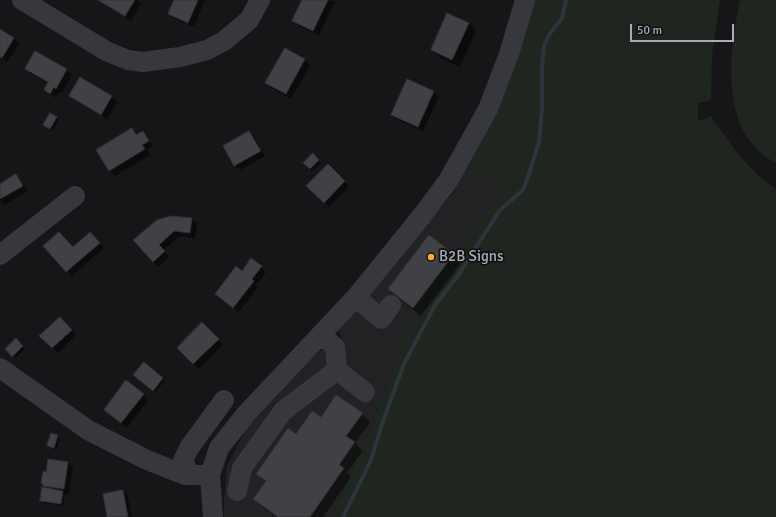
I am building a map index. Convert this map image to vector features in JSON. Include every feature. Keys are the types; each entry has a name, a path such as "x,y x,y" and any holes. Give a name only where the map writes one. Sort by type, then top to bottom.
{"street":[{"path":"22,0 108,52 128,60 143,62 180,57 207,50 224,41 249,20 260,0"},
{"path":"213,517 210,475 219,448 246,414 356,297 422,217 448,181 488,109 509,54 525,0"},
{"path":"0,255 75,196"},
{"path":"356,297 381,319 391,305"},
{"path":"321,335 335,347 337,370 365,392"},
{"path":"0,368 88,430 147,460 185,475 210,475"},
{"path":"237,491 242,468 283,411 337,370"},
{"path":"190,475 183,461 189,448 224,400"}],"shaded area":[{"path":"534,0 720,0 712,55 711,100 698,103 698,121 711,116 748,165 776,189 776,517 332,517 400,355 396,343 479,220 506,191 466,167"},
{"path":"740,0 776,0 776,163 757,150 744,132 736,112 732,90 731,67"},
{"path":"468,164 506,191 479,220 396,343 400,355 332,517 224,517 227,466 246,429 318,352 335,347 342,340 338,329 369,296 452,194"}],"building":[{"path":"98,0 135,0 125,16"},
{"path":"174,0 198,0 188,23 168,14"},
{"path":"302,0 328,0 313,31 292,21"},
{"path":"447,13 469,23 452,60 431,50"},
{"path":"0,29 14,38 2,58 0,57"},
{"path":"285,48 305,59 286,94 265,83"},
{"path":"35,51 67,69 56,89 54,87 50,94 44,90 48,82 25,69"},
{"path":"80,77 112,96 101,115 69,96"},
{"path":"407,79 434,91 418,127 391,115"},
{"path":"50,113 57,117 50,129 43,125"},
{"path":"132,128 136,135 143,131 149,141 142,145 145,149 109,171 96,150"},
{"path":"249,131 261,151 234,166 223,146"},
{"path":"313,153 319,160 310,169 303,163"},
{"path":"328,164 345,181 324,203 306,186"},
{"path":"16,174 23,186 0,199 0,184"},
{"path":"171,216 192,218 190,233 174,231 159,245 165,251 153,262 133,240 157,220"},
{"path":"59,232 73,247 90,232 100,243 66,272 43,246"},
{"path":"429,235 454,254 413,308 388,289"},
{"path":"251,258 262,266 252,279 254,281 233,308 215,294 236,266 242,271"},
{"path":"60,317 72,330 52,348 39,336"},
{"path":"202,322 219,339 193,364 177,348"},
{"path":"16,338 23,346 12,357 5,349"},
{"path":"144,362 163,378 153,391 133,375"},
{"path":"126,380 144,394 121,423 104,410"},
{"path":"336,395 363,413 346,436 355,442 339,465 344,468 310,517 278,517 253,499 266,481 256,474 288,428 296,434 312,411 321,417"},
{"path":"51,433 58,435 54,448 47,446"},
{"path":"48,459 68,462 64,489 43,486 41,483 43,471 46,472"},
{"path":"42,487 63,491 61,504 40,501"},
{"path":"123,490 128,517 107,517 103,494"}],"waterway":[{"path":"343,517 371,460 383,421 404,364 435,305 459,274 499,211 523,190 539,142 542,108 542,66 544,46 549,35 562,18 566,0"}],"place":[{"name":"B2B Signs","path":"431,257"}]}
